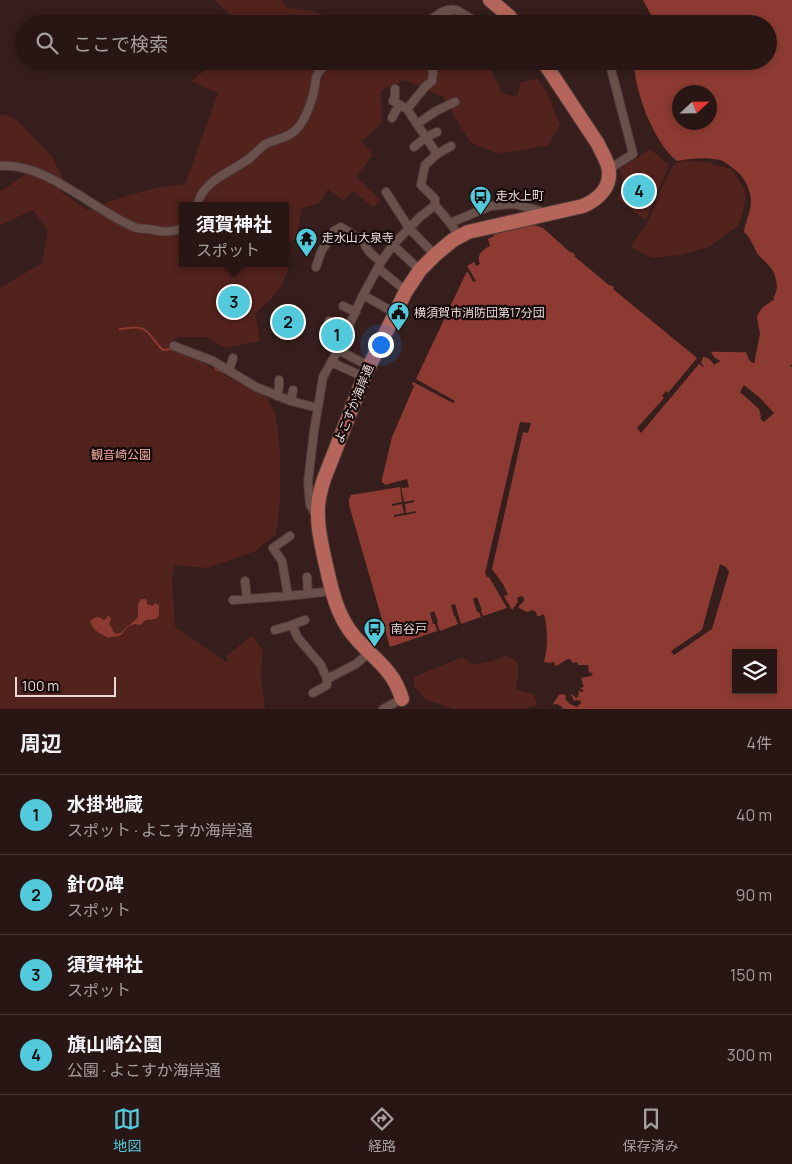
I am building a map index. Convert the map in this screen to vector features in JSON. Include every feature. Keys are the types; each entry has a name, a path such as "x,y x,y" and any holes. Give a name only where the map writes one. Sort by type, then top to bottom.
{"highway":[{"path":"490,0 508,15"},
{"path":"549,70 598,144 608,167"},
{"name":"よこすか海岸通","path":"402,699 391,675 353,636 337,607 318,530 320,496 315,484 366,371 406,292 420,270 459,236 468,232 582,206 597,199 607,185 608,167"}],"street":[{"path":"482,0 500,15"},
{"path":"436,15 454,9 464,15"},
{"path":"448,10 448,15"},
{"path":"198,202 205,190 217,178 249,158 264,145 293,133 308,110 315,87 316,76 320,70"},
{"path":"408,108 432,81 433,70"},
{"path":"608,167 614,166 633,154 613,70"},
{"path":"395,89 395,97 392,102 408,108 437,154"},
{"path":"418,124 455,102"},
{"path":"392,118 398,105"},
{"path":"414,147 426,137 437,132"},
{"path":"451,146 437,154 425,165 421,184 435,199 435,205 459,236"},
{"path":"0,166 34,171 136,228 162,232 174,232 179,230"},
{"path":"386,192 409,228 436,255"},
{"path":"450,223 491,206 514,204 540,211 543,215"},
{"path":"315,484 314,431 323,377 364,295 393,244 435,205"},
{"path":"316,267 321,252 334,231 342,227 364,242 380,265 406,292"},
{"path":"393,244 420,270"},
{"path":"364,295 395,313"},
{"path":"343,306 356,312"},
{"path":"329,322 347,330"},
{"path":"174,346 213,361 256,387 291,401 318,408"},
{"path":"338,350 366,371"},
{"path":"229,370 234,358"},
{"path":"331,362 366,371"},
{"path":"277,396 279,380"},
{"path":"291,401 293,390"},
{"path":"288,596 282,561 273,548 290,536"},
{"path":"307,578 308,594"},
{"path":"245,581 247,599"},
{"path":"233,600 332,591"},
{"path":"276,630 305,620"},
{"path":"292,624 298,638 321,665 327,679 327,685 313,693"},
{"path":"327,679 356,664 370,652"},
{"path":"383,709 402,699"}],"green space":[{"path":"215,0 282,0 287,8 323,15 230,15"},
{"name":"観音崎公園","path":"205,70 491,70 502,93 517,97 521,82 538,79 547,93 560,125 548,145 497,153 470,142 443,97 405,80 381,90 382,123 362,141 373,155 356,177 381,200 373,207 353,191 344,201 328,189 320,203 302,208 296,239 289,242 289,202 179,202 179,267 288,267 280,288 255,314 260,341 225,348 206,337 178,337 168,344 269,399 274,411 280,446 280,503 276,535 256,551 207,568 175,565 172,578 175,627 228,663 226,656 252,636 263,651 261,676 265,709 0,709 0,288 42,263 48,230 33,210 0,225 0,191 29,173 24,162 0,163 0,116 6,114 18,121 51,155 64,180 60,191 87,210 161,187 185,184 218,93 191,81"},
{"path":"650,149 669,165 646,220 617,199 623,183 620,169"},
{"path":"677,162 710,162 731,169 744,188 746,199 741,219 738,226 709,247 680,255 652,258 631,247 645,227 672,167"},
{"path":"505,655 518,662 516,689 533,694 538,705 524,709 453,709 426,700 414,686 414,677 462,657 474,665"}],"shaded area":[{"path":"643,0 792,0 792,364 790,366 792,367 792,709 563,709 559,705 553,704 559,695 565,694 565,699 577,707 581,701 574,701 571,694 576,698 578,697 578,691 584,691 580,688 584,687 581,678 593,674 589,673 588,665 578,665 578,663 573,663 570,659 555,666 554,662 544,662 547,638 544,614 537,616 533,610 527,612 519,608 524,601 522,596 518,597 518,602 512,610 504,596 508,595 503,584 492,569 523,432 528,433 531,423 520,422 485,573 507,608 483,616 477,597 473,599 477,612 479,612 481,617 461,624 455,604 451,605 458,624 440,631 434,611 430,613 437,631 390,647 349,505 351,495 400,487 402,502 392,504 392,506 402,504 404,513 394,515 394,517 416,513 416,511 406,513 405,504 414,502 414,500 404,502 401,487 409,487 407,479 385,485 382,483 392,437 414,386 413,382 453,403 455,401 416,379 466,273 468,272 473,282 476,281 467,266 474,262 476,266 480,264 479,255 490,246 488,239 494,236 494,232 532,225 543,228 697,358 668,393 666,391 662,396 664,398 637,428 641,433 699,364 704,366 701,363 703,357 710,360 714,365 720,362 711,352 746,352 749,360 753,363 755,362 760,334 758,314 763,307 775,299 773,298 777,285 773,271 757,253 744,232 751,206 745,181 735,169 721,160 699,158 677,161 669,153 653,129 637,87 635,70 777,70 777,15 651,15"},
{"path":"141,599 145,599 147,604 153,606 155,603 159,605 159,615 156,619 146,620 140,625 131,625 121,635 108,638 97,631 91,624 90,621 94,618 99,617 103,620 108,615 111,619 109,624 113,632 121,633 138,617 138,604"}],"pier":[{"path":"744,385 774,413 764,422 760,419 759,409 740,392"},
{"path":"720,564 726,567 729,572 712,629 674,655 671,651 702,630"}],"waterway":[{"path":"120,329 132,327 144,329 163,350 171,349 179,352"},
{"path":"212,364 216,369 229,375"}],"place":[{"name":"旗山崎公園","path":"639,191"},
{"name":"走水上町","path":"480,215"},
{"name":"走水山大泉寺","path":"306,257"},
{"name":"須賀神社","path":"234,302"},
{"name":"針の碑","path":"288,322"},
{"name":"横須賀市消防団第17分団","path":"398,332"},
{"name":"水掛地蔵","path":"337,335"},
{"name":"南谷戸","path":"375,648"}]}
